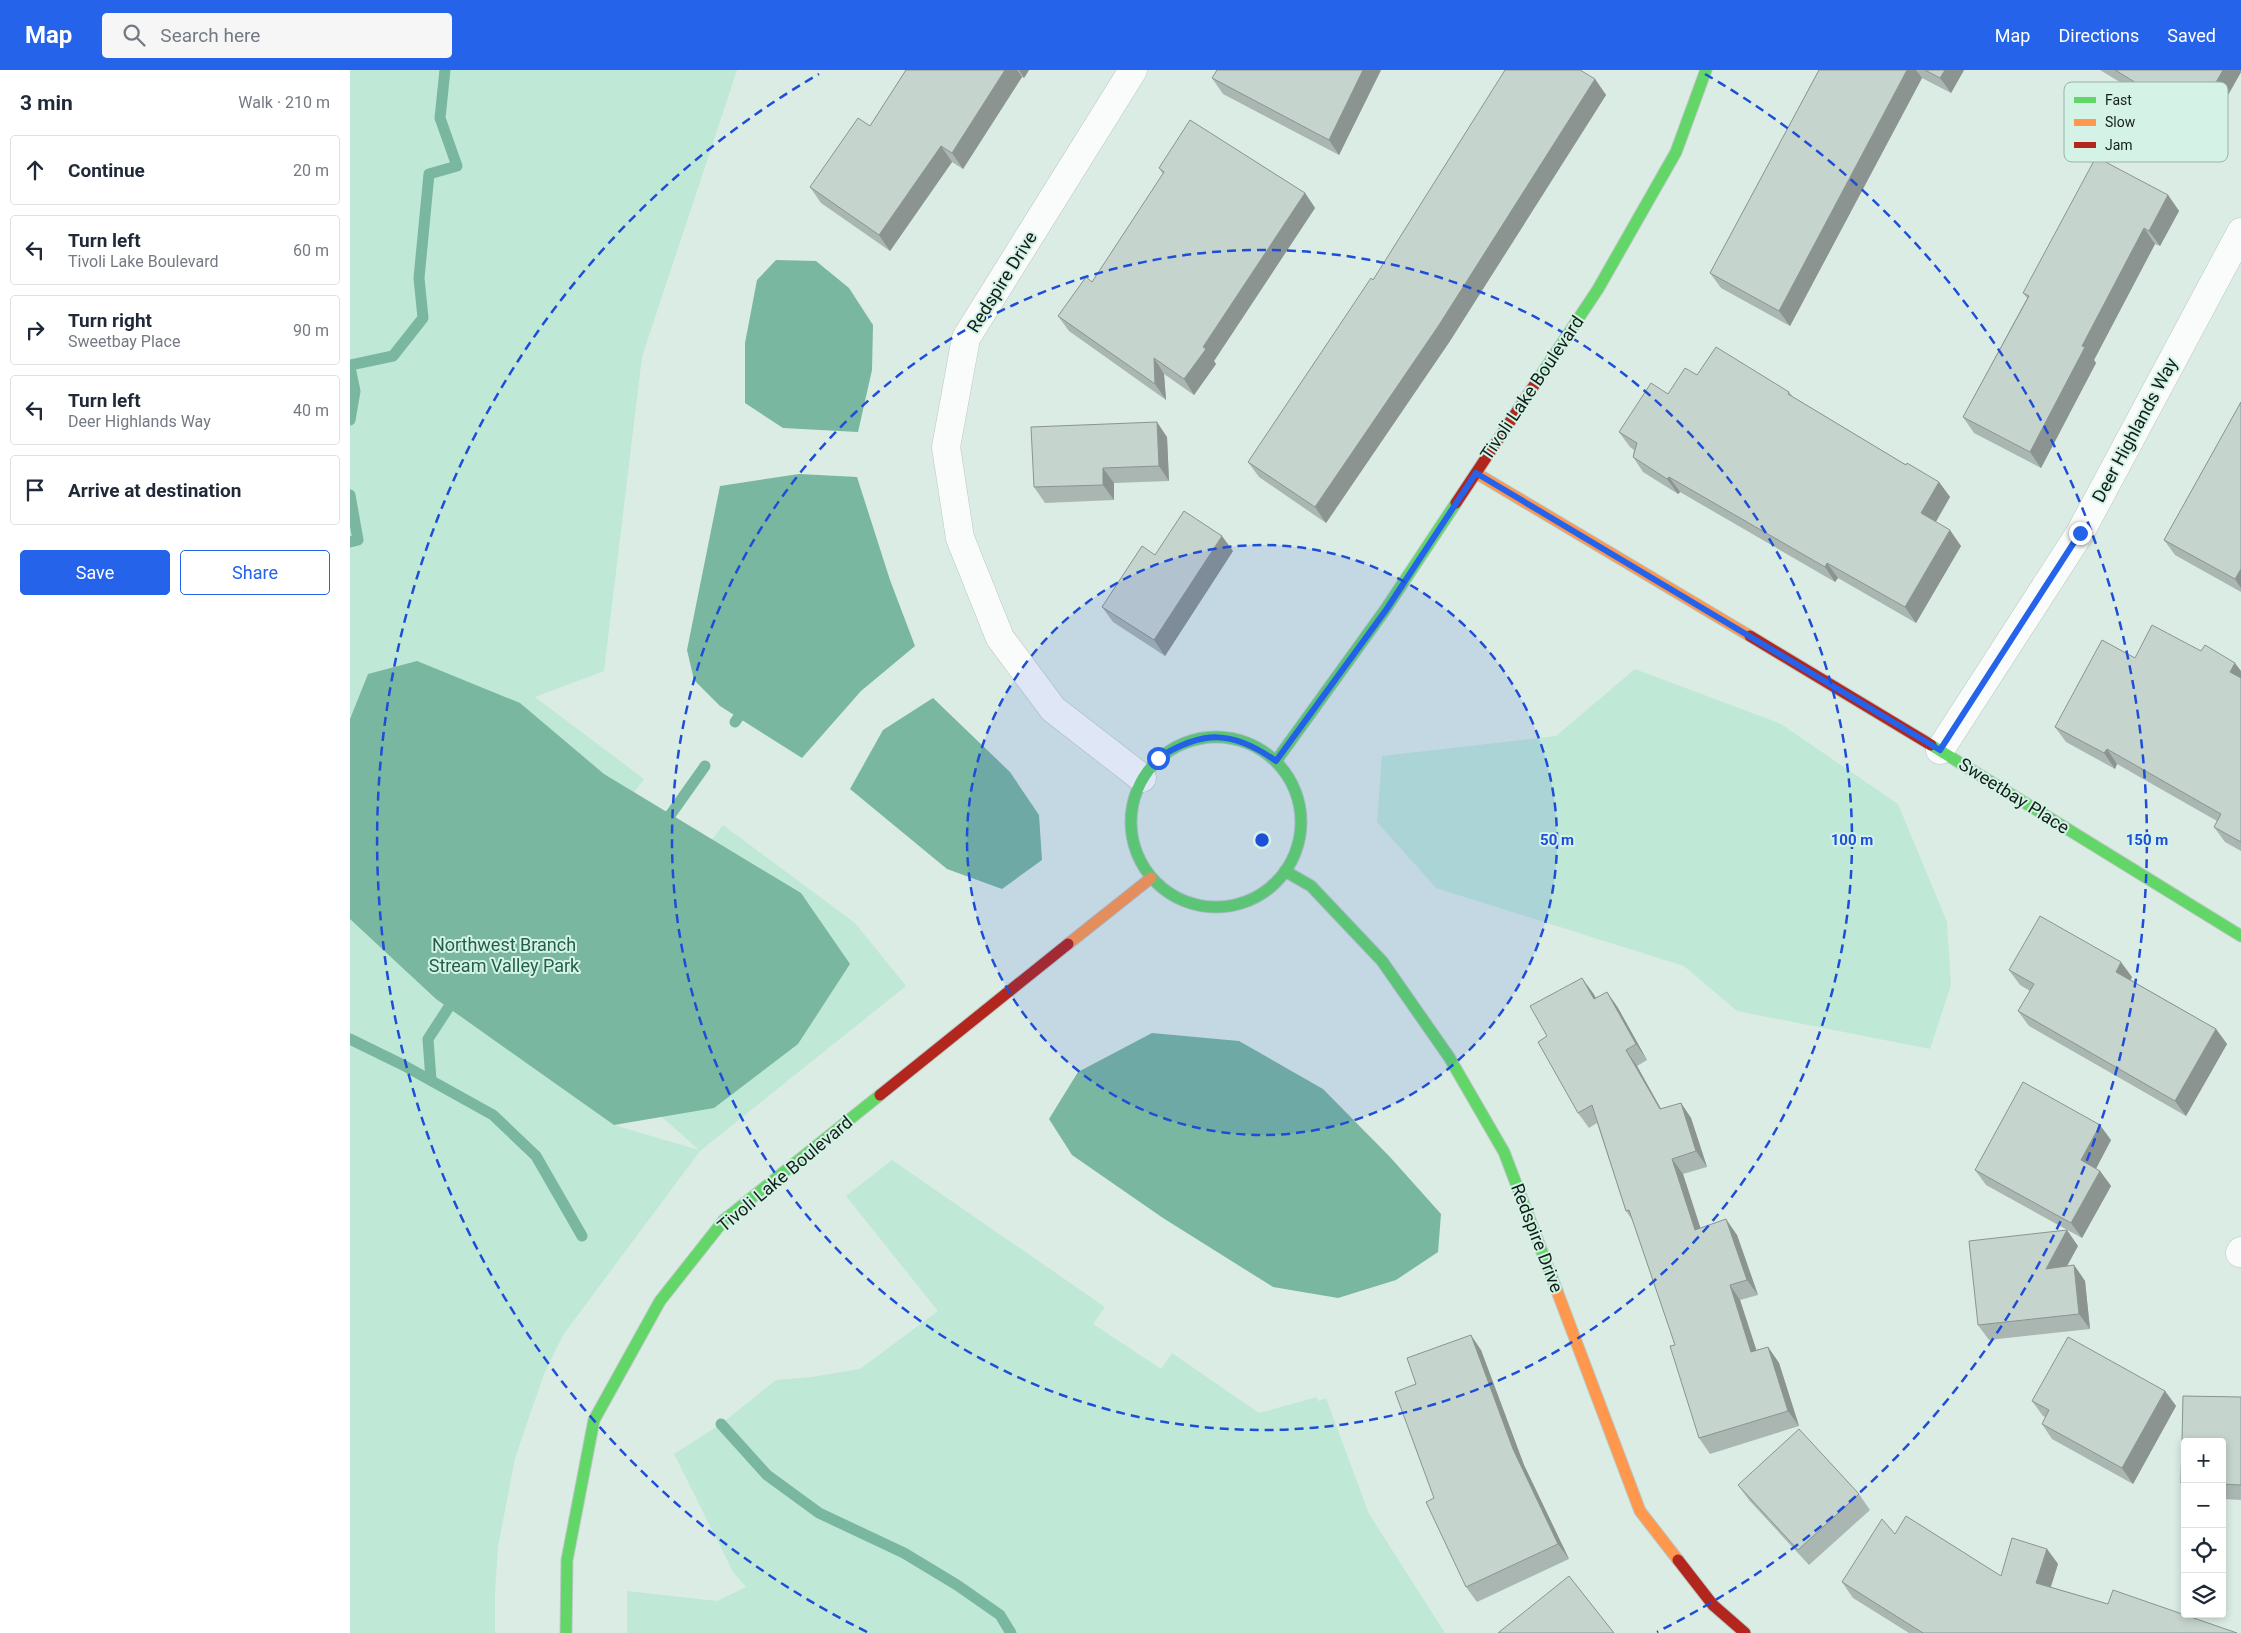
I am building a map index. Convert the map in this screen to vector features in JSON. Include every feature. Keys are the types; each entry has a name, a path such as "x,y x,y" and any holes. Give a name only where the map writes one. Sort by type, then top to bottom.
{"street":[{"name":"Redspire Drive","path":"1133,70 966,338 946,447 960,538 1000,638 1054,709 1142,778"},
{"name":"Tivoli Lake Boulevard","path":"1276,761 1386,610 1598,289 1676,152 1706,70"},
{"name":"Deer Highlands Way","path":"1940,750 2080,533 2241,232"},
{"name":"Sweetbay Place","path":"1476,473 1940,750 2241,936"},
{"path":"1205,738 1230,738 1255,746 1276,761 1290,780 1299,802 1301,826 1297,850 1285,871 1268,890 1245,902 1220,907 1194,904 1170,894 1151,878 1137,855 1131,829 1132,803 1142,778 1158,758 1180,745 1205,738"},
{"name":"Redspire Drive","path":"1285,871 1311,886 1382,961 1449,1056 1504,1152 1640,1511 1713,1605 1744,1633"},
{"name":"Tivoli Lake Boulevard","path":"566,1633 567,1560 594,1420 660,1301 724,1220 1151,878"}],"green space":[{"name":"Northwest Branch Stream Valley Park","path":"350,70 737,70 642,357 604,671 535,697 644,779 602,836 674,890 723,825 855,923 906,986 700,1151 563,1335 544,1374 515,1458 498,1547 495,1633 350,1633","holes":["608,1069 699,1150 614,1125 579,1100"]},
{"path":"1635,669 1781,724 1898,804 1947,922 1951,985 1930,1049 1737,1011 1684,966 1436,888 1377,822 1382,756 1556,736"},
{"path":"892,1160 1105,1307 1093,1324 1161,1369 1172,1353 1259,1413 1317,1397 1318,1401 1326,1398 1369,1514 1445,1633 627,1633 627,1591 717,1601 746,1587 733,1572 674,1454 721,1424 776,1380 812,1377 860,1369 938,1311 846,1196"}],"shaded area":[{"path":"776,260 816,261 849,288 873,325 872,370 858,432 783,428 745,403 745,343 757,280"},
{"path":"799,474 857,477 890,580 915,646 861,691 802,758 720,706 694,680 687,650 720,486"},
{"path":"417,661 520,703 604,774 801,893 850,964 798,1044 714,1108 614,1125 436,999 350,919 350,719 368,674"},
{"path":"933,698 1010,772 1039,815 1042,860 1002,889 947,869 850,789 883,730"},
{"path":"1152,1033 1239,1041 1323,1089 1390,1157 1441,1214 1438,1252 1396,1280 1338,1298 1273,1287 1163,1218 1072,1155 1049,1119 1078,1072"}],"building":[{"path":"906,70 1005,70 952,153 941,146 879,235 810,187 858,118 870,126"},
{"path":"1217,70 1363,70 1329,140 1212,78"},
{"path":"1505,70 1580,70 1595,79 1439,325 1315,507 1248,462 1371,278 1373,280"},
{"path":"1819,70 1907,70 1779,311 1710,273"},
{"path":"1925,70 1945,70 1940,78"},
{"path":"2115,70 2223,70 2216,82 2135,82"},
{"path":"1190,120 1305,193 1203,347 1206,349 1184,379 1154,358 1155,384 1058,316 1086,277 1092,282 1164,172 1159,168"},
{"path":"2093,162 2105,162 2168,195 2149,231 2144,228 2082,346 2085,347 2030,452 1963,417 2029,296 2023,293"},
{"path":"1716,347 1789,392 1788,394 1906,465 1907,463 1939,482 1921,513 1950,530 1905,607 1827,563 1825,567 1669,477 1667,479 1633,457 1637,443 1619,432 1651,383 1668,394 1685,368 1697,375"},
{"path":"2241,402 2241,569 2235,579 2164,540"},
{"path":"1157,422 1159,466 1103,468 1103,485 1034,487 1031,427"},
{"path":"1184,511 1222,536 1154,640 1102,607 1142,546 1155,555"},
{"path":"2152,625 2201,651 2205,645 2235,663 2230,672 2241,678 2241,842 2214,827 2221,814 2107,749 2104,753 2055,727 2102,640 2135,658"},
{"path":"2040,916 2121,962 2116,972 2216,1029 2175,1101 2018,1011 2034,984 2009,970"},
{"path":"1582,978 1594,999 1607,992 1636,1044 1626,1050 1660,1109 1681,1103 1696,1151 1672,1159 1695,1230 1726,1219 1747,1280 1730,1285 1751,1352 1768,1347 1788,1411 1699,1438 1670,1346 1675,1345 1629,1210 1626,1211 1592,1105 1578,1113 1538,1042 1547,1036 1530,1006"},
{"path":"2023,1082 2100,1125 2081,1160 2100,1171 2071,1223 1975,1170"},
{"path":"2067,1230 2046,1269 2074,1265 2079,1314 1978,1325 1969,1241"},
{"path":"1471,1335 1513,1449 1558,1544 1466,1587 1426,1502 1434,1498 1395,1392 1416,1384 1407,1358"},
{"path":"2068,1337 2165,1391 2122,1468 2042,1424 2049,1410 2032,1401"},
{"path":"2183,1396 2241,1397 2241,1485 2226,1484 2226,1438 2182,1438"},
{"path":"1799,1429 1859,1494 1798,1550 1738,1485"},
{"path":"1906,1516 2001,1576 2012,1538 2047,1549 2036,1583 2108,1604 2113,1590 2181,1614 2181,1618 2194,1618 2237,1633 1923,1633 1842,1582 1882,1519 1895,1534"},
{"path":"1569,1576 1614,1633 1498,1633"}],"waterway":[{"path":"350,365 393,356 423,318 419,278 429,174 457,166 440,118 445,70"},
{"path":"350,367 355,391 350,420"},
{"path":"350,495 358,540 350,542"},
{"path":"735,722 746,706"},
{"path":"660,824 671,814 705,766"},
{"path":"431,1080 428,1039 456,996"},
{"path":"350,1039 403,1065 493,1115 536,1156 582,1236"},
{"path":"721,1424 767,1475 819,1513 904,1553 957,1585 1000,1615 1011,1633"}],"traffic: fast":[{"path":"1539,378 1598,289 1676,152 1706,70"},
{"path":"1276,761 1385,610 1456,503"},
{"path":"1216,737 1241,741 1256,747 1276,762 1291,782 1299,805 1301,822 1297,847 1291,862 1276,882 1256,897 1233,905 1216,907 1191,903 1176,897 1156,882 1141,862 1133,839 1131,822 1135,797 1141,782 1156,762 1176,747 1199,739 1216,737"},
{"path":"1931,745 2241,936"},
{"path":"1285,871 1311,886 1382,961 1449,1057 1504,1152 1557,1291"},
{"path":"566,1633 567,1560 594,1420 660,1301 724,1220 880,1095"}],"traffic: slow":[{"path":"1476,473 1750,636"},
{"path":"1068,944 1151,878"},
{"path":"1557,1291 1640,1511 1678,1560"}],"traffic: jam":[{"path":"1456,503 1539,378"},
{"path":"1750,636 1931,745"},
{"path":"880,1095 1068,944"},
{"path":"1678,1560 1713,1605 1745,1633"}],"route":[{"path":"1158,758 1180,745 1205,738 1230,738 1255,746 1276,761 1386,610 1476,473 1940,750 2080,533"}]}
